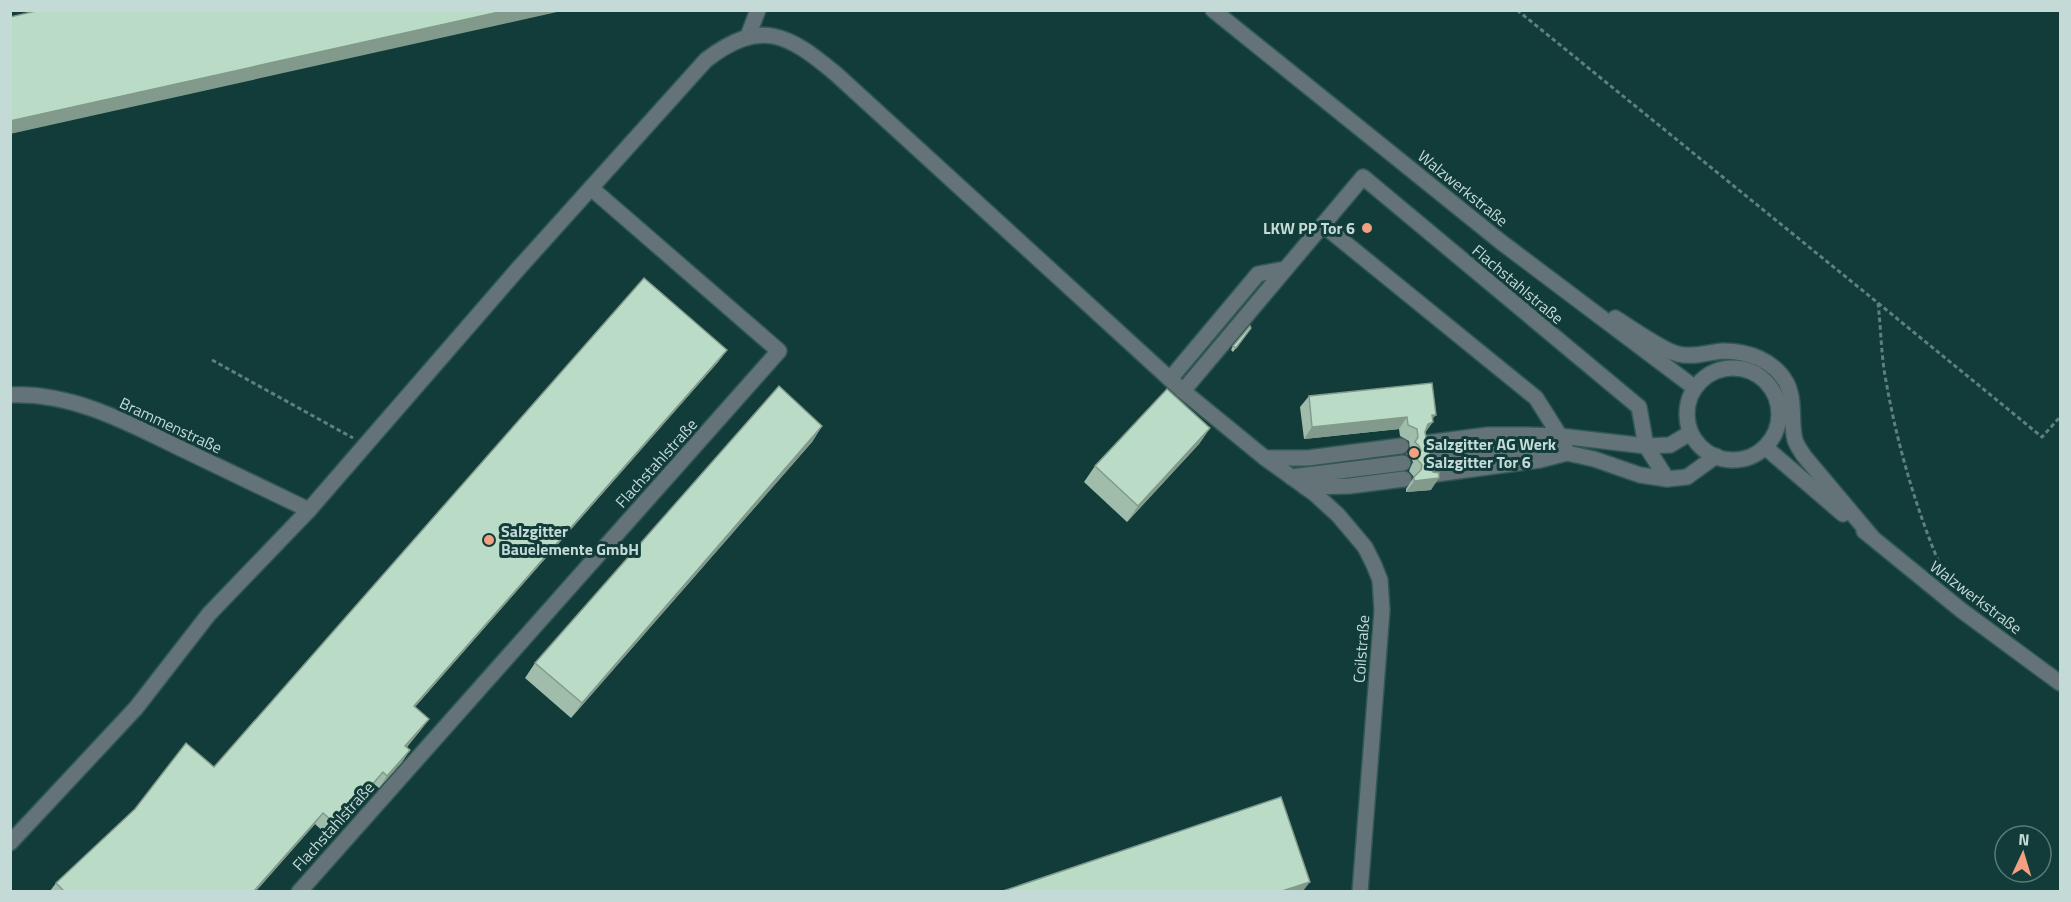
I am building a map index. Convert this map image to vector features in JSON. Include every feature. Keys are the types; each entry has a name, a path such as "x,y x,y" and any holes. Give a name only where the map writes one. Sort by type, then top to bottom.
{"street":[{"path":"748,36 758,10"},
{"name":"Walzwerkstraße","path":"1213,10 1552,282 1695,388"},
{"path":"10,843 136,708 209,614 309,510 706,60 728,45 748,36 778,37 811,53 1183,391 1265,458 1308,458 1401,446"},
{"name":"Flachstahlstraße","path":"1183,391 1363,177 1639,407 1646,446 1667,479"},
{"name":"Flachstahlstraße","path":"299,891 779,351 591,188"},
{"path":"1323,225 1536,398 1560,436 1567,453"},
{"path":"1170,379 1258,274 1285,268"},
{"path":"1552,282 1676,354 1700,356 1722,351 1747,353 1763,360 1785,381 1791,394 1796,442 1804,456 1872,537"},
{"path":"1734,368 1749,371 1763,379 1773,390 1778,405 1779,420 1774,435 1765,447 1752,456 1737,460 1716,456 1702,447 1690,433 1687,414 1689,400 1695,388 1705,377 1719,370 1734,368"},
{"name":"Brammenstraße","path":"10,395 43,396 88,407 309,510"},
{"path":"1426,443 1488,435 1560,436 1646,446 1670,445 1690,433"},
{"path":"1765,447 1872,537"},
{"path":"1428,468 1540,460 1567,453 1594,459 1640,475 1667,479 1687,477 1716,456"},
{"name":"Coilstraße","path":"1265,458 1338,515 1360,541 1380,580 1382,610 1380,650 1360,891"},
{"path":"1291,477 1402,463"},
{"path":"1305,487 1349,486 1404,479"},
{"name":"Walzwerkstraße","path":"1872,537 1961,610 2061,683"}],"path":[{"path":"1516,10 2042,437 2061,417"},
{"path":"1878,303 1885,379 1905,464 1928,539 1947,580"},
{"path":"212,360 365,445"}],"building":[{"path":"40,10 508,10 10,121 10,17"},
{"name":"Salzgitter Bauelemente GmbH","path":"644,278 727,350 414,706 429,719 405,746 410,750 387,776 383,772 337,825 323,813 254,891 64,891 56,883 135,809 186,743 214,767"},
{"path":"1250,326 1251,328 1236,348 1233,346"},
{"path":"1432,383 1436,415 1432,415 1433,422 1428,424 1425,432 1426,437 1431,440 1427,449 1431,456 1428,465 1433,472 1439,473 1439,478 1414,481 1414,477 1421,470 1422,465 1417,459 1421,451 1415,442 1418,437 1417,429 1408,425 1407,417 1312,427 1309,396"},
{"path":"779,386 822,426 582,703 535,663"},
{"path":"1167,389 1210,428 1138,506 1095,466"},
{"path":"1281,797 1310,882 1282,891 1003,891"}],"place":[{"name":"LKW PP Tor 6","path":"1367,228"},
{"name":"Salzgitter AG Werk Salzgitter Tor 6","path":"1414,453"},
{"name":"Salzgitter Bauelemente GmbH","path":"489,540"}]}
